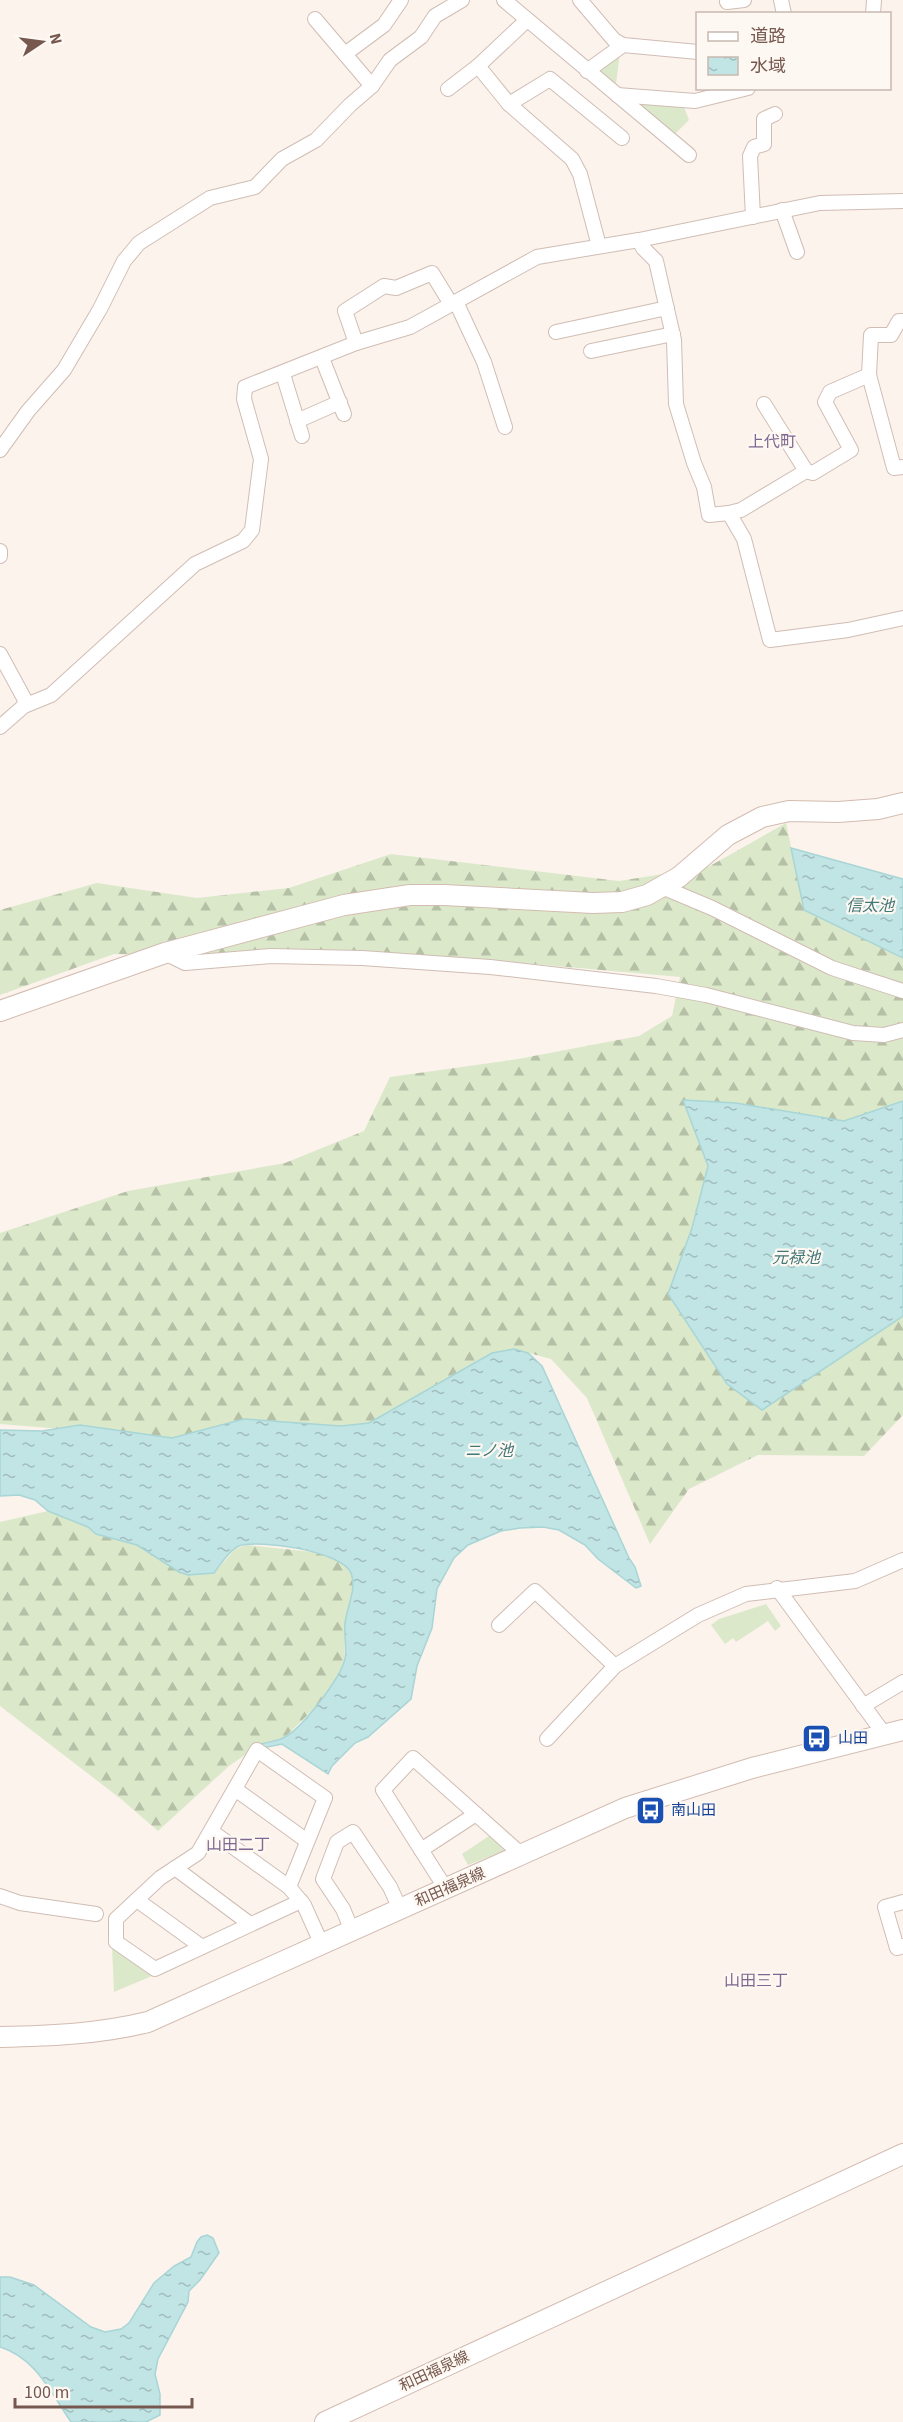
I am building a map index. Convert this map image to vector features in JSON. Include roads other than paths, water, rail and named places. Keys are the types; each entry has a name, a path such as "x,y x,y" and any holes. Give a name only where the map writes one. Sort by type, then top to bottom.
{"main road":[{"path":"0,1011 165,953 344,905 410,895 622,902 647,895 678,877 728,835 762,818 789,811 838,812 878,809 903,803"},
{"name":"和田福泉線","path":"0,2037 83,2034 117,2030 148,2022 635,1805 752,1768 894,1733"},
{"name":"和田福泉線","path":"325,2422 903,2154"}],"street":[{"path":"345,54 384,25 401,0"},
{"path":"0,450 28,411 64,370 100,309 124,261 139,243 210,198 255,187 282,159 316,140 372,86 390,60 421,37 435,16 462,0"},
{"path":"504,0 689,155"},
{"path":"580,0 614,40 623,45 696,52"},
{"path":"727,2 744,0"},
{"path":"315,18 372,86"},
{"path":"448,89 478,66 527,20"},
{"path":"587,70 623,45"},
{"path":"478,66 509,104 573,159 580,174 599,246"},
{"path":"509,104 550,79 622,138"},
{"path":"617,96 695,101 740,90"},
{"path":"753,218 750,156 754,147 764,144 764,119 775,114"},
{"path":"0,727 24,706 51,695 195,564 243,541 252,530 261,459 244,399 244,387 283,374 356,343 410,327 537,257 639,240 820,203 903,201"},
{"path":"782,210 797,252"},
{"path":"639,240 643,249 656,261 673,334 676,404 694,463 704,487 709,515 741,510 806,471"},
{"path":"356,343 345,311 384,286 396,288 432,273 454,303 484,362 505,426"},
{"path":"556,332 667,308"},
{"path":"903,321 898,321 891,335 871,335 869,375 894,468 903,467"},
{"path":"603,322 609,347"},
{"path":"591,351 673,334"},
{"path":"297,421 342,408 322,358"},
{"path":"283,374 302,436"},
{"path":"764,404 806,471 813,473 851,450 825,402 830,392 869,375"},
{"path":"729,513 744,539 770,639 848,630 903,618"},
{"path":"0,550 0,556"},
{"path":"0,654 25,700 24,706"},
{"path":"662,886 712,908 832,969 903,991"},
{"path":"165,953 185,963 271,956 362,958 490,967 656,986 706,995 853,1033 884,1035 903,1030"},
{"path":"548,1739 615,1666 698,1615 746,1594 777,1588 855,1581 900,1567"},
{"path":"777,1588 863,1706 894,1733"},
{"path":"499,1625 535,1591 615,1666"},
{"path":"863,1706 903,1682"},
{"path":"289,1887 326,1798 257,1750 198,1853 160,1878 116,1919 116,1942 155,1970 301,1901"},
{"path":"446,1889 383,1790 413,1758 522,1855"},
{"path":"235,1789 307,1842"},
{"path":"421,1850 476,1814"},
{"path":"211,1831 289,1887 301,1901 322,1945"},
{"path":"352,1931 343,1909 323,1879 337,1842 353,1832 390,1887 400,1909"},
{"path":"175,1868 250,1924"},
{"path":"0,1896 20,1903 96,1914"},
{"path":"137,1900 202,1947"},
{"path":"903,1902 885,1907 897,1948 903,1947"}],"water":[{"name":"信太池","path":"791,848 903,879 903,958 804,910"},
{"name":"元禄池","path":"683,1100 736,1103 844,1121 903,1101 903,1316 762,1410 727,1384 668,1294 692,1228 708,1166"},
{"name":"ニノ池","path":"514,1349 528,1353 542,1366 635,1567 641,1586 636,1588 598,1559 585,1545 559,1530 543,1527 501,1531 468,1545 454,1558 437,1589 432,1628 417,1666 411,1699 368,1737 355,1743 332,1766 328,1774 282,1744 263,1748 261,1744 283,1738 300,1725 328,1691 342,1668 346,1654 345,1623 353,1585 351,1573 344,1565 317,1553 299,1549 249,1544 239,1546 232,1551 214,1573 188,1575 179,1572 137,1545 96,1534 88,1527 48,1511 35,1500 19,1495 0,1496 0,1430 42,1431 80,1425 172,1438 244,1419 341,1426 369,1423 492,1353"},
{"path":"207,2235 213,2238 219,2253 200,2280 189,2291 188,2302 158,2359 155,2374 160,2394 160,2415 146,2422 71,2422 33,2368 13,2352 0,2347 0,2277 10,2277 34,2285 91,2327 105,2332 121,2329 129,2323 154,2283 174,2266 191,2257 197,2242 201,2237"}],"place":[{"name":"山田","path":"817,1738"},
{"name":"南山田","path":"650,1810"}],"district":[{"name":"上代町","path":"772,441"},
{"name":"山田二丁","path":"238,1844"},
{"name":"山田三丁","path":"756,1980"}]}
